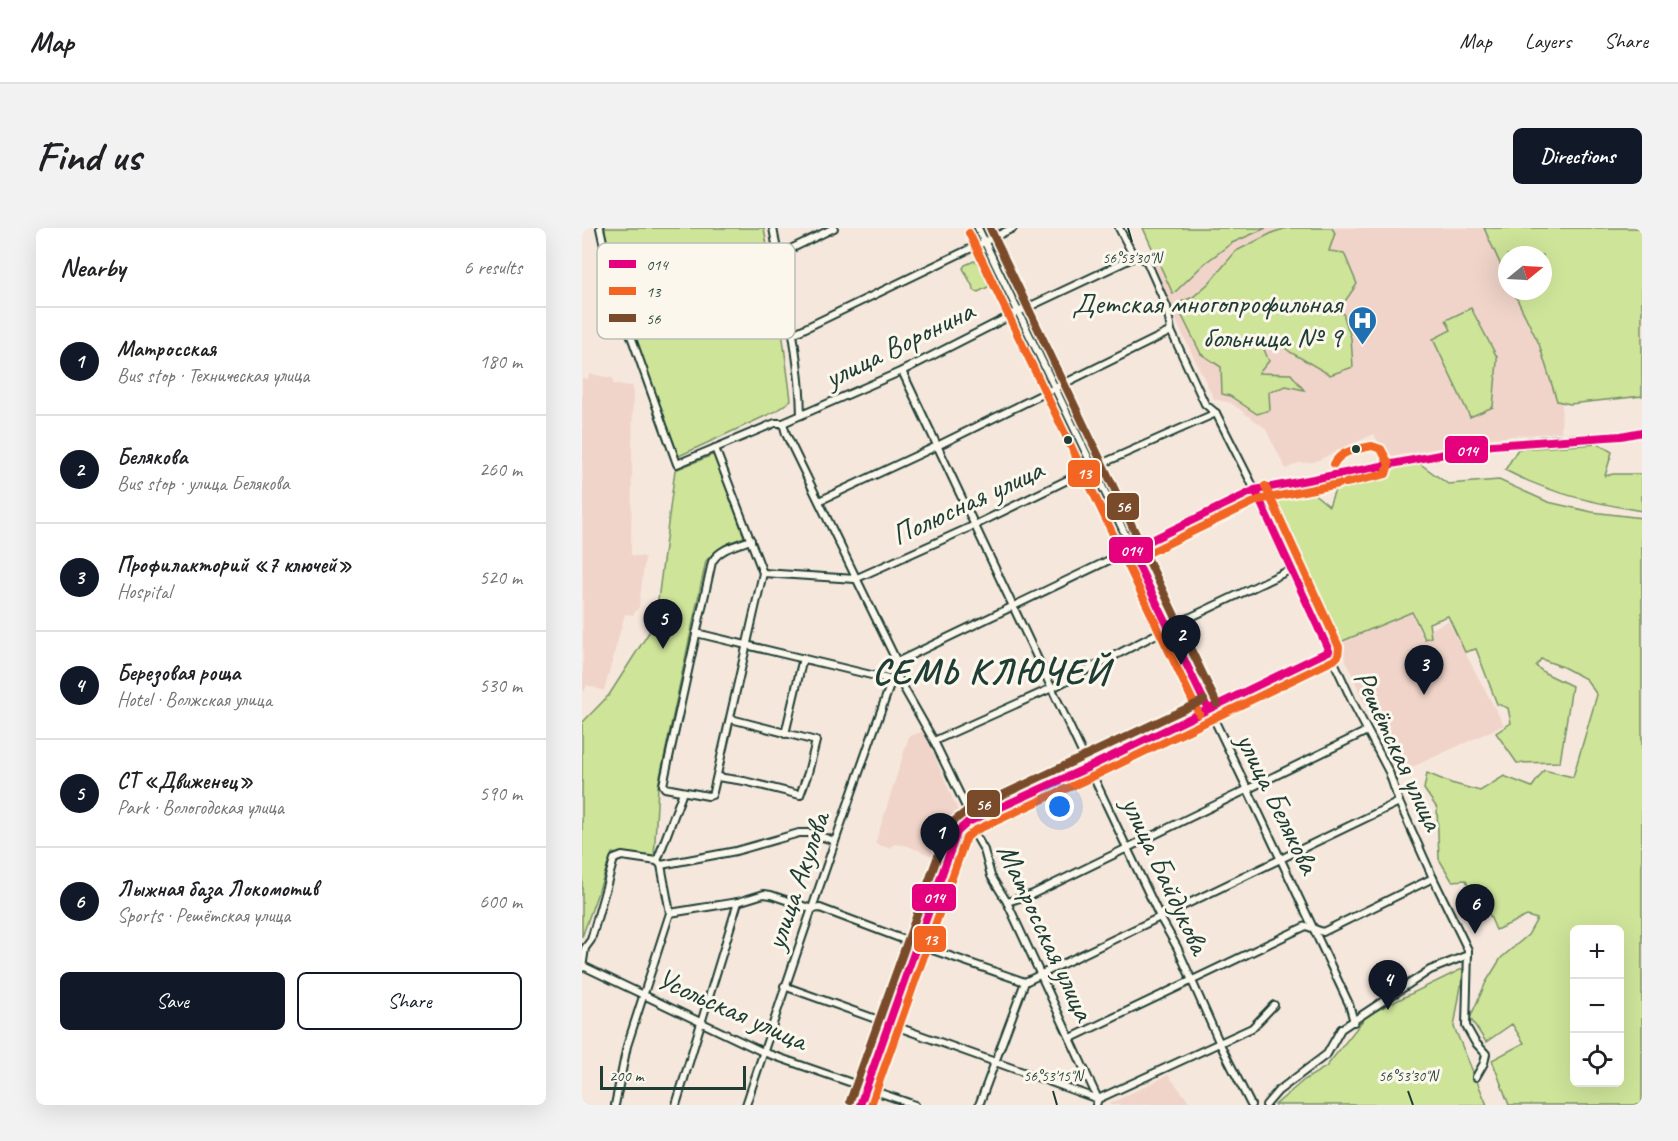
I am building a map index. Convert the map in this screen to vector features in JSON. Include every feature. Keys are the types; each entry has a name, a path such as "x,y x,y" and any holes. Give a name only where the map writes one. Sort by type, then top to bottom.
{"street":[{"name":"улица Воронина","path":"600,228 603,243"},
{"path":"773,228 776,243"},
{"path":"795,247 834,228"},
{"name":"улица Белякова","path":"978,228 1248,790 1348,1004 1354,1022"},
{"path":"795,333 1013,228"},
{"name":"Решётская улица","path":"1119,228 1131,251 1147,262 1167,307 1171,331 1205,404 1216,413 1255,490 1367,731 1389,772 1399,802 1468,950 1466,1026 1485,1054 1484,1063 1476,1077"},
{"name":"улица Воронина","path":"636,339 677,464 775,423 783,423 902,371 1018,312 1137,256"},
{"path":"819,501 1171,331"},
{"path":"794,339 801,415"},
{"name":"улица Байдукова","path":"902,371 1127,848 1177,947 1220,1044 1251,1105"},
{"name":"Полюсная улица","path":"763,573 855,579 975,525 1092,468 1216,413"},
{"name":"Матросская улица","path":"783,423 786,434 855,579 897,662 894,678 934,741 966,807 968,822 984,850 992,876 1007,902 1071,1038 1097,1102"},
{"path":"897,662 1255,490 1492,445 1621,436 1642,432"},
{"path":"715,448 751,540 763,573 712,795 665,788 663,785 712,562 716,555 751,540"},
{"path":"934,741 1052,688 1170,627 1292,569"},
{"path":"696,633 894,678"},
{"path":"860,1105 957,832 968,822 1089,767 1329,651"},
{"path":"785,734 803,658"},
{"name":"улица Акулова","path":"746,1105 784,986 894,678"},
{"path":"717,777 744,781 800,795 816,741 731,719"},
{"path":"1007,902 1033,894 1367,731"},
{"path":"615,1105 627,1046 670,913 659,863 682,792"},
{"path":"979,1105 1025,982 1399,802"},
{"path":"583,967 584,948 591,938 614,859 622,856 659,863 736,851 805,832 835,841"},
{"path":"1071,1038 1306,927 1323,932 1433,878"},
{"path":"670,913 738,902 764,894 812,909 820,908 1025,982"},
{"path":"676,1105 738,902"},
{"path":"1266,1105 1292,1080 1327,1054 1341,1029 1430,970 1468,955"},
{"name":"Усольская улица","path":"583,967 763,1052 915,1105"},
{"path":"784,986 996,1061 1097,1102 1252,1028 1274,1005"}],"shaded area":[{"name":"Детская многопрофильная больница № 9","path":"1158,228 1487,228 1498,253 1498,300 1519,300 1561,398 1561,432 1491,438 1386,458 1374,434 1314,462 1298,463 1286,469 1265,428 1231,403 1214,399 1146,259 1155,243"},
{"path":"589,374 613,378 613,384 633,386 631,555 645,557 639,607 633,615 625,614 604,691 587,685 583,694 582,378 588,379"},
{"path":"1411,613 1421,634 1448,621 1504,725 1395,775 1339,644"},
{"path":"924,731 958,811 940,859 905,845 894,844 890,848 875,844 909,736"},
{"path":"1168,1075 1192,1105 1109,1105 1109,1104"}],"green space":[{"path":"604,228 764,228 767,243 608,243"},
{"path":"1143,228 1266,228 1232,243 1205,263 1173,294"},
{"path":"1287,228 1332,228 1335,233 1329,251 1344,253 1357,284 1341,307 1351,338 1353,367 1330,375 1290,352 1276,340 1263,347 1269,361 1259,373 1291,374 1304,390 1286,386 1269,392 1270,410 1257,414 1230,396 1222,394 1221,367 1201,354 1176,304 1193,297 1209,283 1236,251"},
{"path":"1484,228 1642,228 1642,396 1570,404 1557,401 1539,344 1517,300 1552,300 1552,246 1498,246 1498,259"},
{"path":"974,261 977,262 988,284 988,287 978,292 975,291 963,268"},
{"path":"1471,308 1497,357 1497,362 1493,407 1470,417 1433,339 1451,330 1446,320"},
{"path":"636,339 783,339 791,400 776,411 679,456"},
{"path":"1599,444 1612,452 1605,476 1642,474 1642,511 1572,496 1538,485 1505,470 1518,449"},
{"path":"715,454 744,537 723,546 706,561 658,786 654,859 612,853 582,937 582,723 609,695 655,623 675,470"},
{"path":"1419,463 1448,484 1499,480 1548,502 1592,512 1642,518 1642,1105 1509,1105 1492,1060 1524,1043 1512,1024 1486,1042 1470,1018 1486,982 1501,958 1528,935 1537,919 1527,916 1496,930 1484,902 1470,891 1466,880 1452,881 1439,859 1437,808 1424,789 1427,773 1480,791 1504,776 1532,787 1544,770 1573,777 1597,695 1586,679 1541,659 1536,666 1572,686 1560,762 1517,763 1496,733 1511,723 1508,708 1497,704 1476,649 1465,652 1448,616 1429,623 1431,637 1425,639 1412,612 1338,643 1294,564 1263,494 1306,487 1329,506 1338,481"},
{"path":"1464,968 1454,1027 1487,1105 1275,1105 1304,1080 1326,1067 1367,1015"}],"transit line":[{"name":"56","path":"990,228 1217,704"},
{"name":"13","path":"969,233 1199,714"},
{"name":"014","path":"1208,709 1131,550 1255,490 1492,445 1621,436 1642,432"},
{"name":"13","path":"1334,464 1337,459 1350,451 1372,446 1381,449 1389,464 1386,474 1346,483"},
{"name":"13","path":"1136,559 1258,500 1339,484"},
{"name":"13","path":"871,1105 966,838 974,831 1094,776 1334,660 1338,656 1339,647 1265,486"},
{"name":"014","path":"860,1105 957,832 968,822 1089,767 1329,651 1255,490"},
{"name":"56","path":"850,1101 949,825 964,813 1204,700"}],"place":[{"name":"Детская многопрофильная больница № 9","path":"1363,346"},
{"name":"СТ «Движенец»","path":"663,649"},
{"name":"Белякова","path":"1181,665"},
{"name":"Профилакторий «7 ключей»","path":"1424,695"},
{"name":"Матросская","path":"940,863"},
{"name":"Лыжная база Локомотив","path":"1475,934"},
{"name":"Березовая роща","path":"1388,1010"}],"district":[{"name":"СЕМЬ КЛЮЧЕЙ","path":"991,671"}]}
